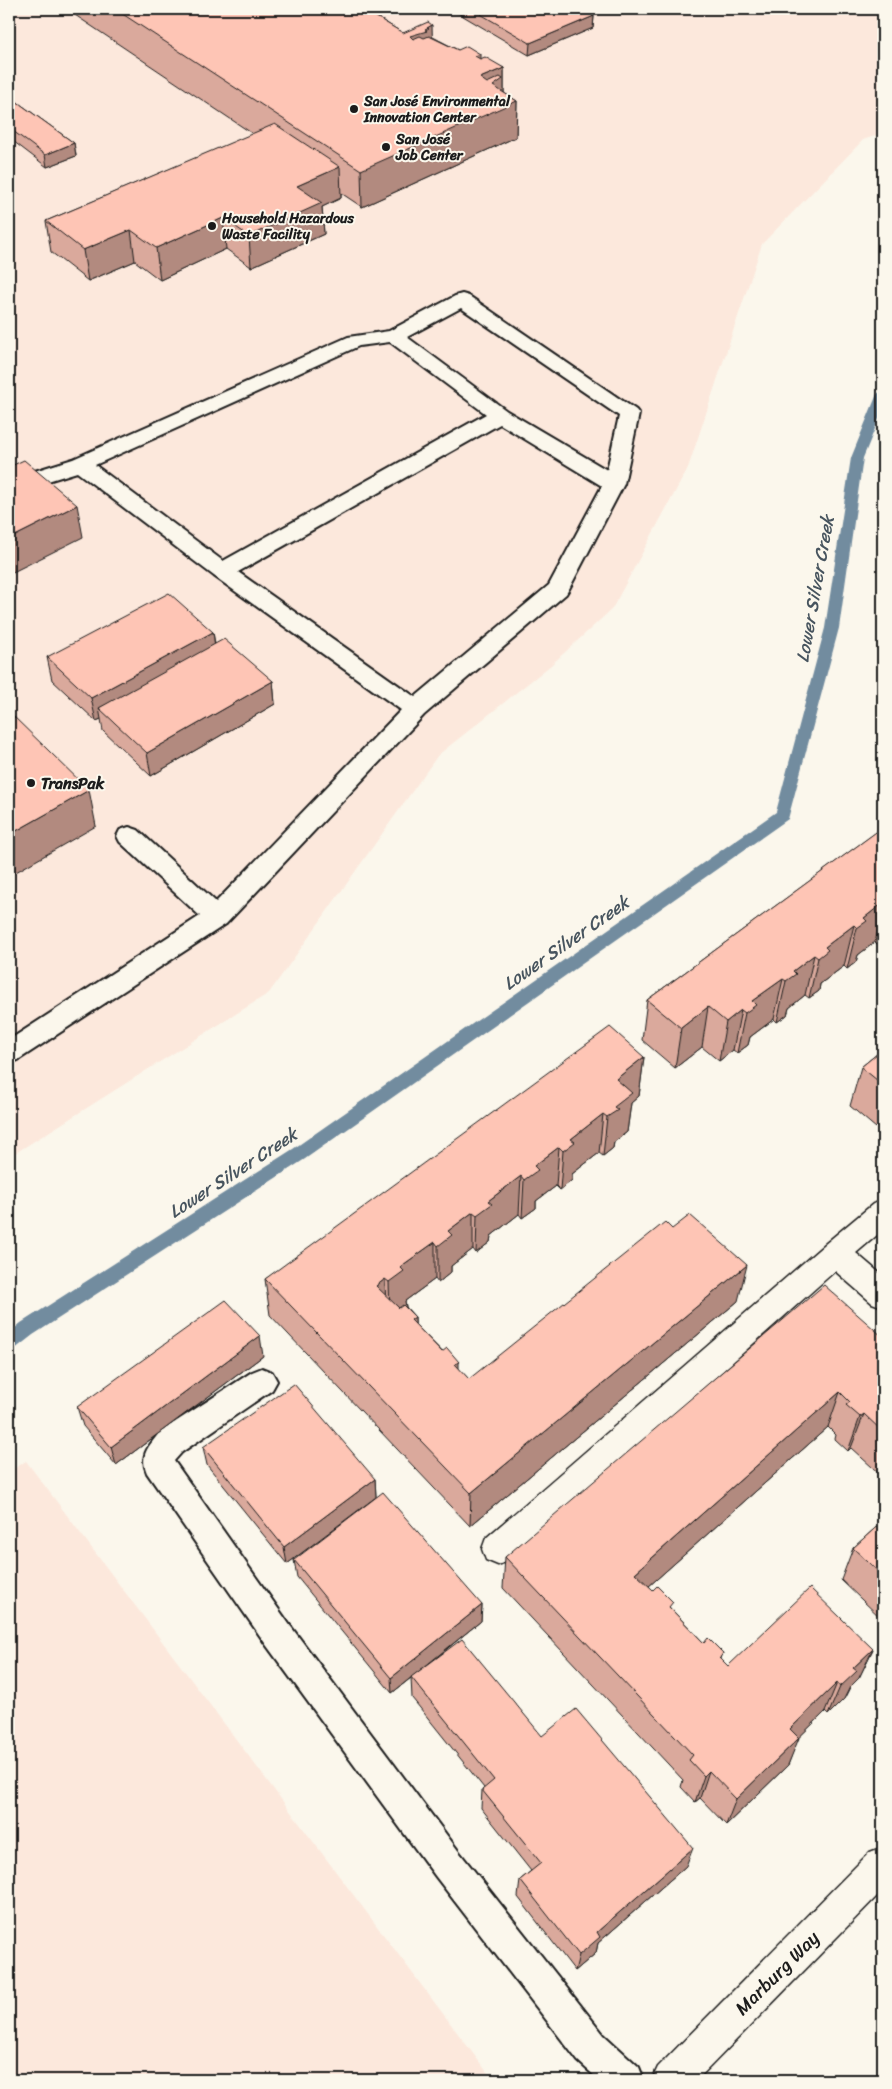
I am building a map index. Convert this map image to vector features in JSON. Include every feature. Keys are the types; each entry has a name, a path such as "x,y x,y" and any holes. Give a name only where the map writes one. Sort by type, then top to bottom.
{"street":[{"path":"498,1548 883,1213"},
{"path":"835,1253 883,1294"},
{"name":"Marburg Way","path":"672,2080 883,1865"}],"lane":[{"path":"9,486 80,464 355,341 394,336 462,300 629,414 614,484 558,589 416,709 217,917 9,1053"},
{"path":"394,336 500,415 614,484"},
{"path":"222,572 500,415"},
{"path":"80,464 222,572 416,709"},
{"path":"129,836 217,917"},
{"path":"262,1381 171,1442 160,1455 158,1463 284,1643 448,1865 591,2048 626,2080"}],"shaded area":[{"path":"9,9 883,9 883,133 863,140 762,244 688,468 612,609 551,665 438,755 269,993 9,1157"},
{"path":"26,1461 493,2080 9,2080 9,1472"}],"building":[{"name":"San José Environmental Innovation Center","path":"115,9 363,9 403,33 428,22 432,25 425,30 427,31 410,36 413,39 420,36 424,38 429,36 458,50 467,46 480,54 475,56 480,59 485,57 504,68 480,78 487,83 500,77 503,79 493,86 517,101 361,170"},
{"path":"472,9 581,9 594,16 530,43"},
{"path":"9,96 74,143 45,155 9,128"},
{"path":"275,124 340,167 297,186 322,203 249,236 223,218 156,248 131,230 83,250 46,221"},
{"path":"24,460 77,505 9,539 9,467"},
{"path":"169,593 213,632 91,698 47,657"},
{"path":"224,639 273,681 147,753 99,708"},
{"path":"9,712 89,790 9,835"},
{"path":"883,827 883,903 864,918 867,921 857,928 854,925 825,947 828,950 818,958 814,955 793,971 796,974 786,981 783,979 752,1001 756,1005 745,1013 741,1010 726,1022 708,1007 681,1028 647,1000"},
{"path":"610,1027 644,1057 616,1079 632,1093 614,1107 618,1110 607,1117 603,1114 571,1139 575,1142 563,1151 559,1147 534,1166 538,1170 524,1180 521,1176 488,1201 492,1204 477,1215 473,1212 448,1231 452,1235 438,1246 435,1242 400,1267 404,1271 389,1282 385,1279 376,1286 399,1308 403,1305 415,1317 411,1320 442,1352 447,1348 459,1362 455,1364 469,1379 665,1222 672,1229 690,1215 747,1265 471,1493 265,1279"},
{"path":"883,1049 883,1085 861,1067"},
{"path":"824,1285 883,1337 883,1432 864,1414 860,1417 846,1405 850,1402 840,1392 635,1573 653,1590 657,1586 673,1602 669,1607 704,1643 708,1638 723,1653 720,1658 728,1666 810,1588 873,1649 853,1668 857,1671 840,1687 837,1683 790,1729 799,1738 736,1799 709,1771 704,1776 689,1760 693,1755 505,1557"},
{"path":"226,1300 260,1336 111,1447 77,1407"},
{"path":"294,1384 375,1479 284,1547 203,1447"},
{"path":"383,1492 482,1605 391,1678 294,1560"},
{"path":"883,1521 883,1576 853,1548"},
{"path":"462,1639 542,1736 576,1709 693,1848 597,1932 600,1937 579,1955 520,1880 541,1863 482,1790 494,1780 411,1677"}],"waterway":[{"name":"Lower Silver Creek","path":"9,1343 27,1329 299,1154 783,815 832,628 857,458 883,394"}],"place":[{"name":"San José Environmental Innovation Center","path":"354,109"},
{"name":"San José Job Center","path":"386,147"},
{"name":"Household Hazardous Waste Facility","path":"212,226"},
{"name":"TransPak","path":"31,783"}]}
